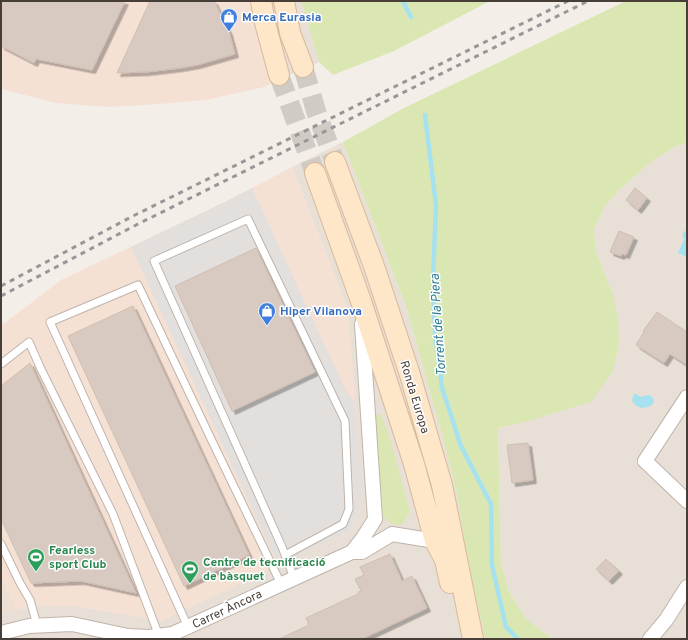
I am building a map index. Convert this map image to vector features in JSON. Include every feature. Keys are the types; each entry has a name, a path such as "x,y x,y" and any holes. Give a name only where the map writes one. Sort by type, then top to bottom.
{"street":[{"path":"254,1 266,23"},
{"path":"261,1 279,75"},
{"path":"284,1 290,33 303,68"},
{"name":"Ronda Europa","path":"335,162 375,269 410,376 442,485 473,639"},
{"name":"Ronda Europa","path":"315,173 361,301 414,464 435,541 445,560 454,597 459,639"},
{"path":"361,301 375,519 392,534 435,541"},
{"path":"687,397 645,461 687,501"},
{"name":"Carrer Àncora","path":"352,552 375,519"},
{"name":"Carrer Àncora","path":"1,633 29,626 72,624 128,636 149,637 172,634 352,552 362,552 392,534"},
{"path":"650,639 666,620 687,587"}],"lane":[{"path":"285,555 343,524 349,509 344,421 248,219 154,261 282,547 285,555 288,581"},
{"path":"188,627 50,322 138,285 212,441 288,581"},
{"path":"1,364 29,342 113,514 159,636"},
{"path":"1,544 30,600 37,625"}],"shaded area":[{"path":"1,1 252,1 274,82 264,87 206,100 109,107 56,103 1,89"},
{"path":"252,1 301,1 319,62 274,82"},
{"path":"343,142 407,309 457,494 465,548 485,639 1,639 1,577 16,610 40,606 76,606 117,613 348,310 292,167"},
{"path":"687,143 687,639 554,639 525,618 508,589 501,561 498,428 524,422 612,292 596,251 594,230 604,207 620,189 651,162 676,146"},
{"path":"292,167 348,310 363,493 351,530 162,621 76,606 40,606 16,610 1,577 1,326 61,280 229,200"},
{"path":"252,188 345,389 355,402 363,493 351,530 278,565 131,247"},
{"path":"1,577 16,610 1,614"}],"green space":[{"path":"301,1 490,1 394,51 333,75 319,62"},
{"path":"626,1 687,1 687,143 676,146 651,162 620,189 604,207 594,230 596,251 612,292 618,318 619,344 613,371 591,402 524,422 498,428 501,561 508,589 525,618 554,639 485,639 465,548 457,494 407,309 343,142 404,108"},
{"path":"374,414 381,415 390,438 410,512 402,525 393,525 380,514"}],"water":[{"path":"684,231 687,232 687,257 678,253 684,239 682,235"},
{"path":"634,394 641,397 648,395 651,396 654,400 653,404 644,408 638,407 632,400"}],"building":[{"path":"1,1 125,1 92,70 36,59 34,63 1,46"},
{"path":"150,1 214,1 229,32 235,54 197,65 180,68 146,72 117,73"},
{"path":"635,188 647,198 638,210 626,200"},
{"path":"619,231 634,237 626,255 622,254 621,256 610,252"},
{"path":"256,248 315,372 232,411 175,286"},
{"path":"133,306 249,555 184,586 68,336"},
{"path":"657,312 687,332 687,365 670,354 664,363 636,345 644,332 643,331"},
{"path":"30,363 136,593 81,581 31,583 1,519 1,386"},
{"path":"528,443 533,480 512,483 507,445"},
{"path":"390,554 402,581 412,576 427,608 362,639 279,639 309,625 306,618 358,594 358,592 361,591 355,579 364,575 360,567"},
{"path":"606,559 619,571 609,581 596,569"}],"waterway":[{"name":"Torrent de la Piera","path":"403,1 411,17"},
{"name":"Torrent de la Piera","path":"425,115 436,205 433,279 435,333 442,388 461,446 491,504 492,565 506,627 518,639"}],"tunnel":[{"path":"303,67 316,111 335,162"},
{"path":"279,75 315,173"}],"railway":[{"path":"1,286 133,216 568,1"},
{"path":"1,296 138,224 588,1"}],"place":[{"name":"Merca Eurasia","path":"229,32"},
{"name":"Hiper Vilanova","path":"267,326"},
{"name":"Fearless sport Club","path":"36,572"},
{"name":"Centre de tecnificació de bàsquet","path":"190,584"}]}
